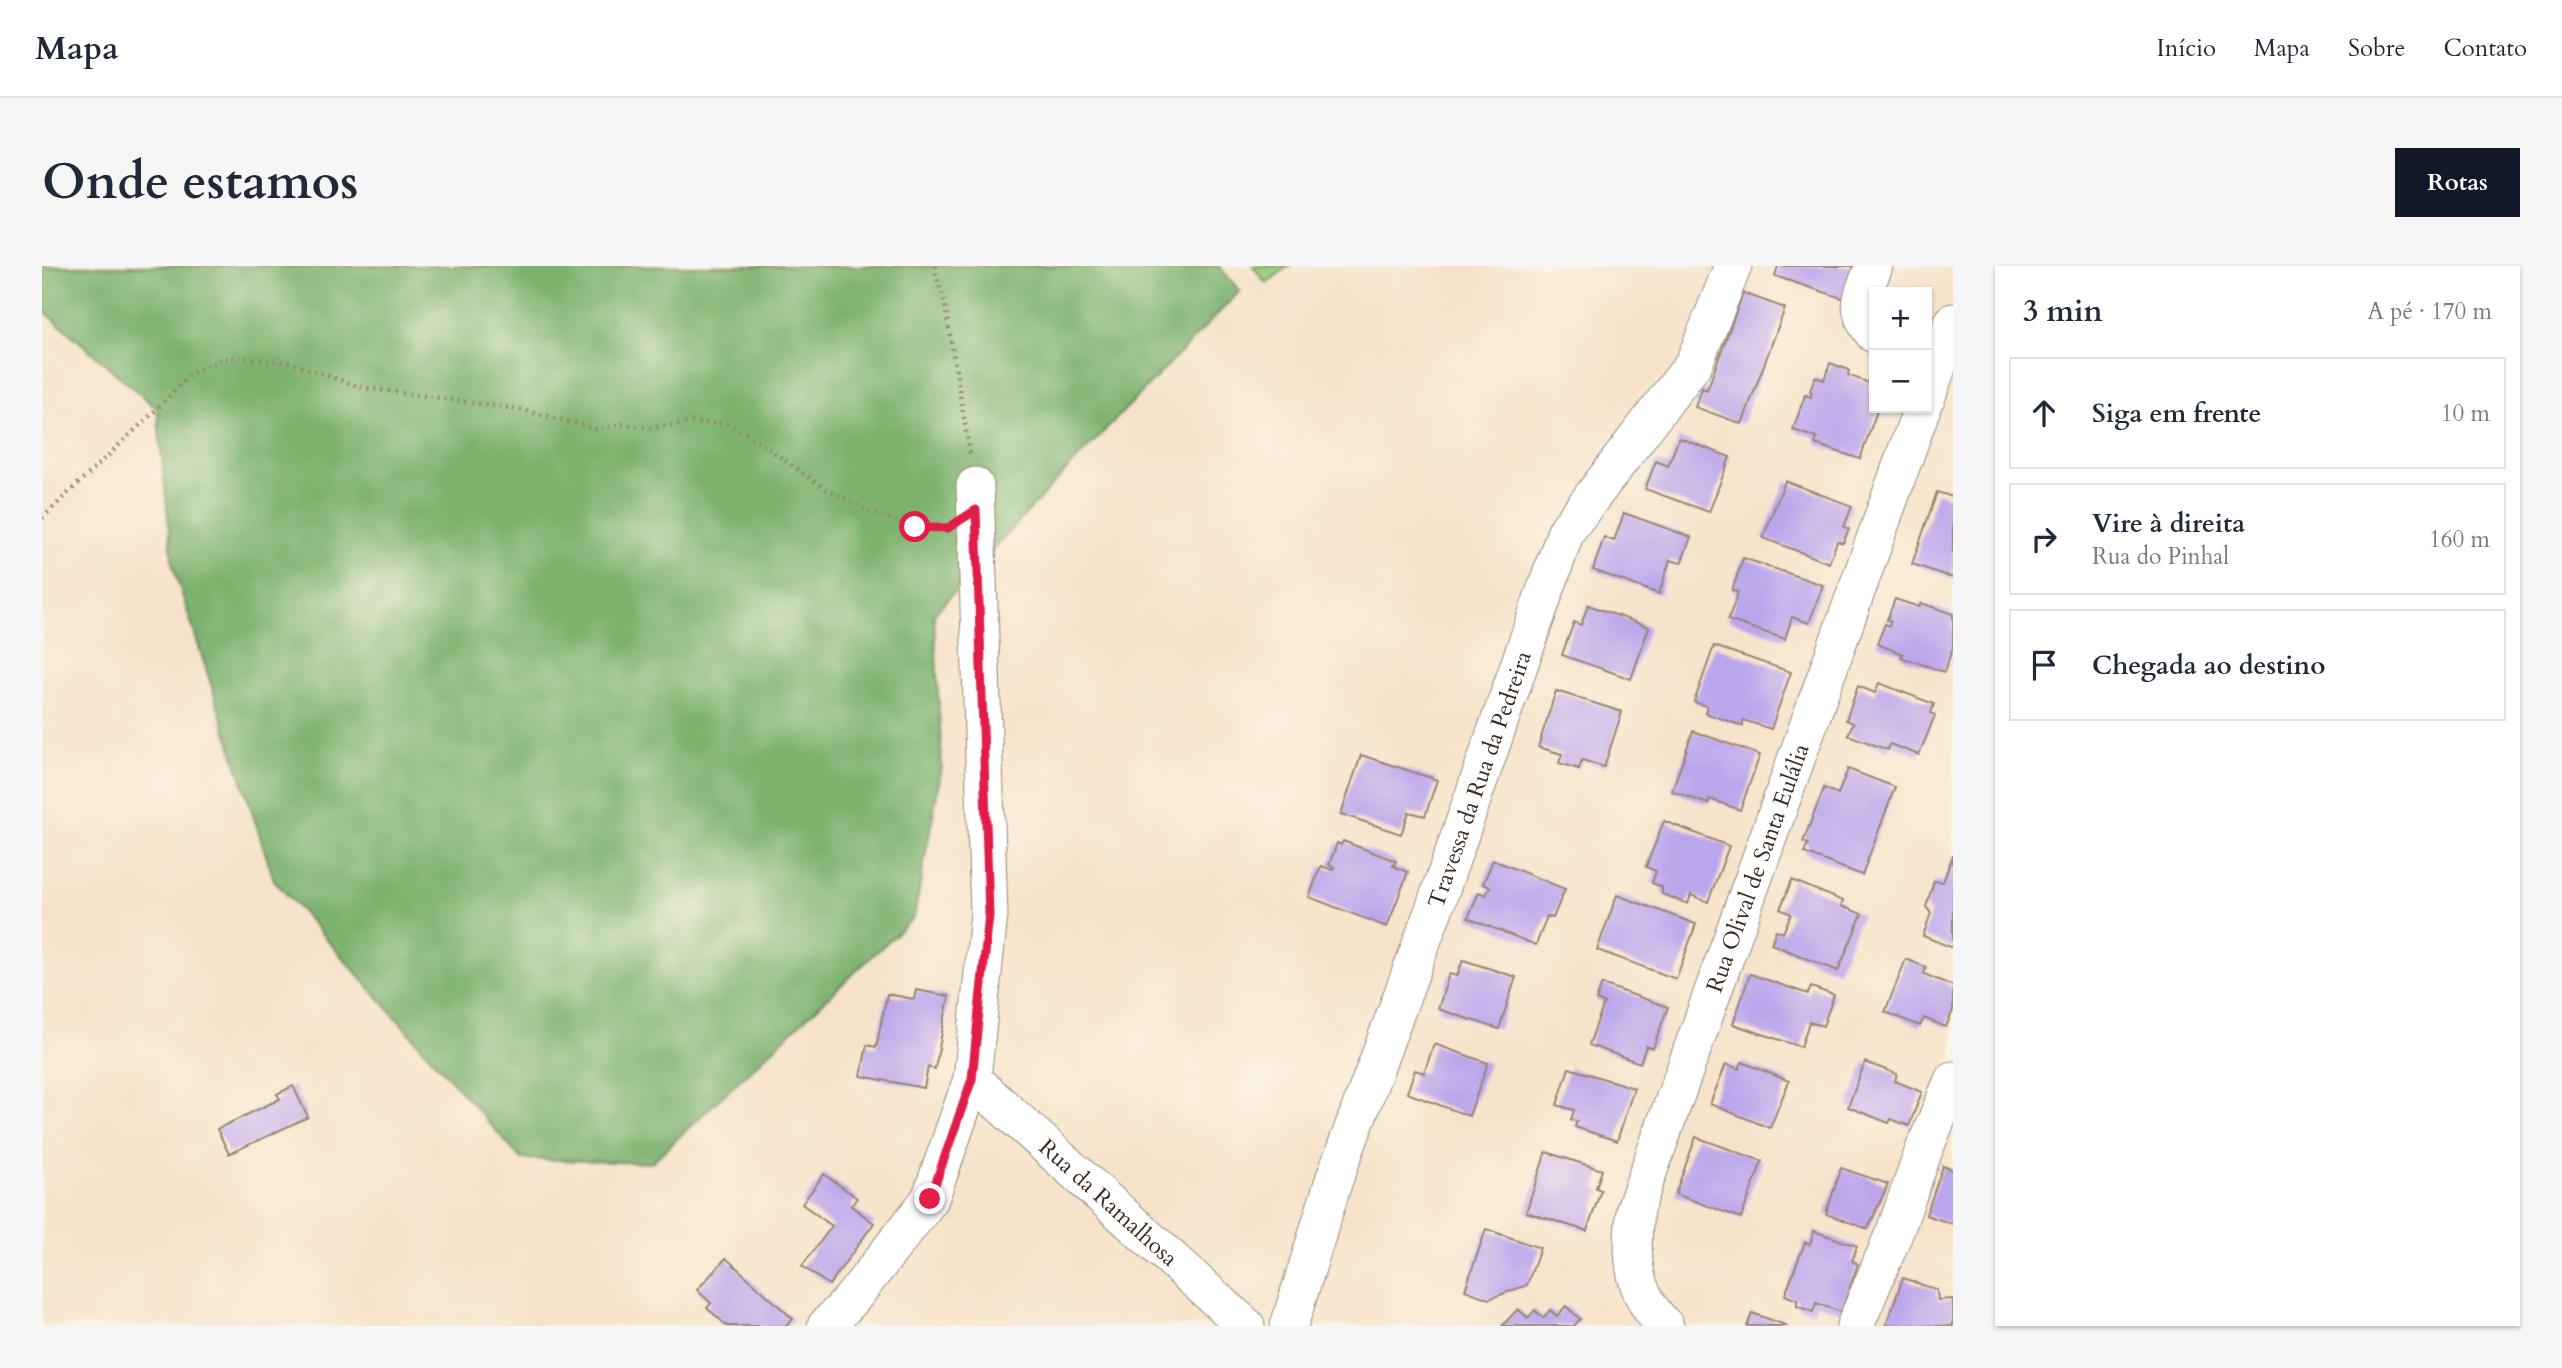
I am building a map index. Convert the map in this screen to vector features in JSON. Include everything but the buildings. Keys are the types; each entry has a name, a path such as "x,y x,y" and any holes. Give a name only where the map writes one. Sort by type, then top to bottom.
{"street":[{"name":"Travessa da Rua da Pedreira","path":"1289,1326 1334,1180 1434,909 1566,531 1694,363 1734,266"},
{"path":"1869,329 1863,322 1860,310 1874,266"},
{"name":"Rua Olival de Santa Eulália","path":"1932,377 1953,322"},
{"name":"Rua Olival de Santa Eulália","path":"1665,1326 1654,1315 1636,1283 1631,1248 1635,1209 1919,413"},
{"path":"826,1326 850,1301 930,1199 972,1079 989,915 975,498"},
{"name":"Rua da Ramalhosa","path":"972,1079 1246,1326"},
{"path":"1855,1326 1953,1080"}],"path":[{"path":"42,518 191,373 229,357 288,362 360,387 523,410 596,429 623,424 650,428 691,422 729,424 824,488 868,511 915,527 948,528 975,498 944,299 934,272 936,266"}],"green space":[{"path":"42,266 1219,266 1240,291 1056,481 934,614 942,767 914,917 651,1163 521,1159 274,880 173,566 157,409 42,309"},
{"path":"1253,266 1289,266 1266,283"}],"route":[{"path":"915,527 948,528 976,510 989,915 972,1079 930,1199"}]}
